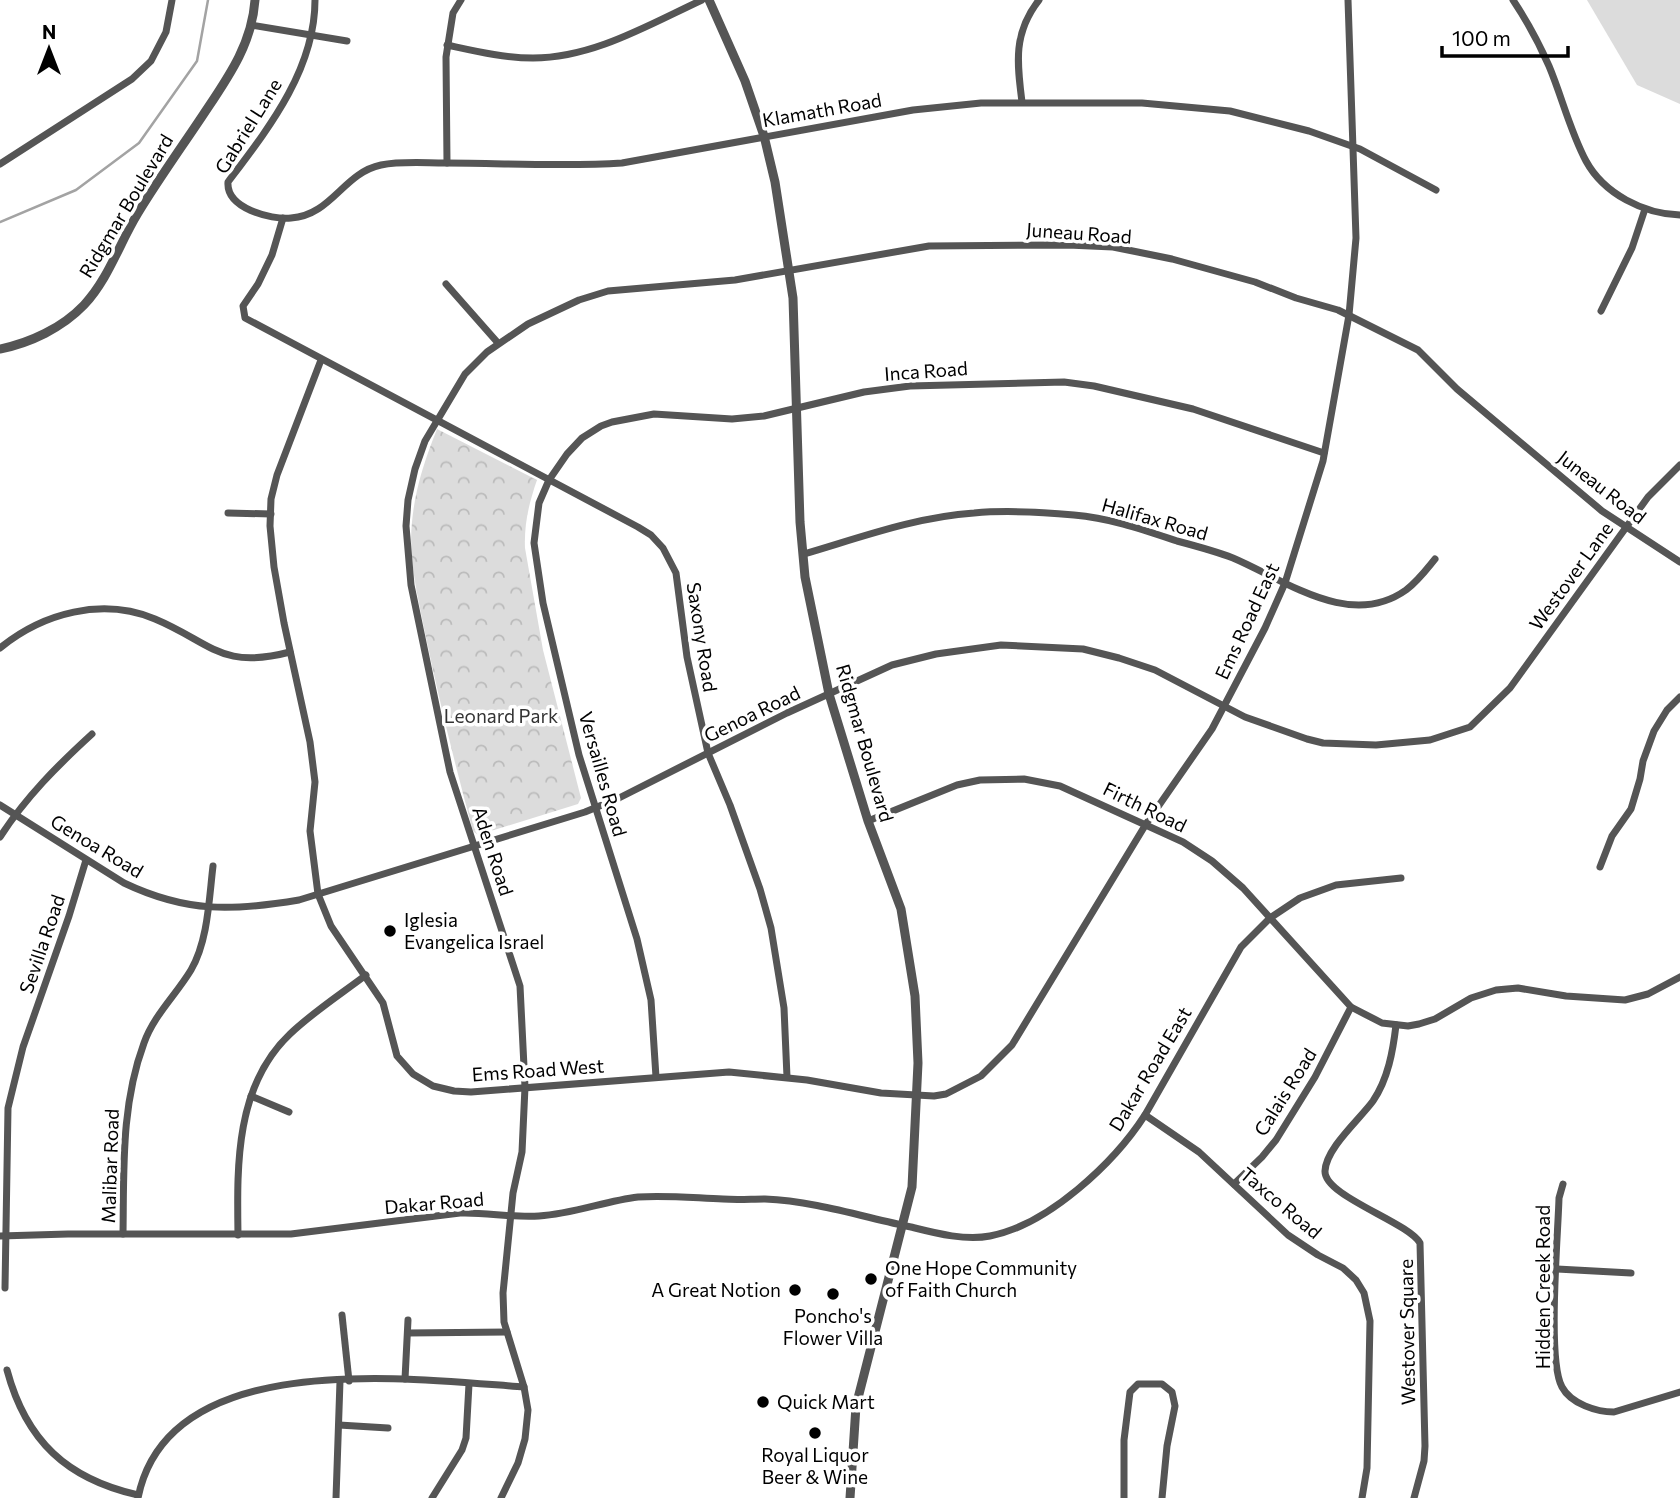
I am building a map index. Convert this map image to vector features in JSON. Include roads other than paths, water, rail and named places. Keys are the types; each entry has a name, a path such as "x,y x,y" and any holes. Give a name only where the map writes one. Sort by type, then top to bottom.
{"street":[{"path":"0,164 132,79 151,61 166,32 172,0"},
{"name":"Ridgmar Boulevard","path":"0,349 30,341 51,330 82,306 98,287 136,215 238,61 251,24 255,0"},
{"name":"Gabriel Lane","path":"283,218 265,215 245,206 232,198 228,188 229,182 279,112 293,85 310,35 315,0"},
{"path":"447,163 447,45 453,13 461,0"},
{"path":"447,45 518,58 572,54 611,42 702,0"},
{"name":"Ridgmar Boulevard","path":"709,0 745,81 764,136 775,182 789,271 796,346 800,522 806,577 829,694 868,821 901,909 918,1024 913,1173 856,1406 850,1498"},
{"path":"1021,102 1018,71 1020,36 1028,15 1039,0"},
{"name":"Ems Road East","path":"917,1095 946,1094 968,1084 995,1064 1012,1045 1146,824 1212,729 1265,628 1285,583 1324,453 1349,315 1356,238 1348,0"},
{"path":"1513,0 1528,23 1549,66 1588,164 1611,190 1625,200 1653,212 1680,215"},
{"path":"251,24 347,41"},
{"name":"Klamath Road","path":"283,218 307,214 327,204 357,174 383,165 622,163 913,110 1021,102 1142,103 1230,111 1309,131 1353,147 1436,190"},
{"path":"1601,311 1633,248 1645,209"},
{"name":"Saxony Road","path":"283,218 272,255 258,284 243,306 244,314 252,323 549,480 651,536 663,548 672,564 679,587 687,657 708,753 730,805 771,928 783,1008 787,1077"},
{"name":"Juneau Road","path":"437,420 465,374 498,344 528,324 594,294 735,280 929,246 1113,247 1172,259 1255,282 1349,315 1418,350 1457,389 1602,511 1680,562"},
{"path":"446,284 498,344"},
{"name":"Ems Road West","path":"321,360 277,475 271,499 274,566 312,756 315,782 310,831 318,894 331,926 383,1003 397,1056 413,1074 433,1086 454,1091 471,1092 729,1072 787,1077 881,1093 917,1095"},
{"name":"Inca Road","path":"549,480 582,438 612,422 654,414 732,419 764,416 864,392 910,386 1064,382 1094,386 1193,409 1324,453"},
{"name":"Aden Road","path":"437,420 415,469 408,500 411,585 450,772 520,986 525,1087 522,1152 513,1192 503,1277 504,1322 524,1387 528,1410 525,1439 518,1463 501,1498"},
{"name":"Westover Lane","path":"1518,677 1648,496 1680,465"},
{"name":"Versailles Road","path":"549,480 539,503 534,543 543,603 579,755 637,939 651,1000 656,1077"},
{"path":"228,513 271,514"},
{"name":"Halifax Road","path":"804,554 896,527 962,514 1065,514 1121,523 1231,557 1330,602 1359,604 1392,598 1406,590 1435,559"},
{"path":"0,648 27,628 45,619 83,610 128,610 159,620 211,648 235,657 266,658 290,652"},
{"name":"Genoa Road","path":"0,806 142,892 179,904 234,909 318,894 595,808 829,694 892,665 919,657 1001,645 1083,649 1155,670 1224,706 1276,729 1315,741 1376,745 1430,740 1470,727 1487,713 1518,677"},
{"path":"1600,867 1612,836 1631,809 1654,731 1667,710 1680,697"},
{"path":"0,837 15,814 52,771 92,734"},
{"name":"Firth Road","path":"868,821 957,785 979,780 1013,779 1060,786 1183,842 1212,861 1243,888 1351,1007"},
{"name":"Sevilla Road","path":"5,1288 3,1236 8,1121 13,1082 86,860"},
{"name":"Malibar Road","path":"123,1234 124,1135 137,1064 150,1030 191,971 203,937 214,866"},
{"name":"Dakar Road East","path":"902,1225 936,1233 991,1236 1030,1221 1079,1188 1098,1172 1134,1132 1241,947 1270,918 1300,898 1336,885 1401,878"},
{"path":"238,1235 239,1158 251,1096 265,1065 289,1035 366,975"},
{"path":"1351,1007 1382,1023 1419,1024 1435,1019 1471,998 1496,990 1518,988 1566,996 1625,1000 1648,994 1680,977"},
{"name":"Calais Road","path":"1234,1184 1276,1140 1315,1077 1351,1007"},
{"name":"Westover Square","path":"1396,1025 1384,1081 1330,1157 1325,1172 1329,1183 1416,1236 1420,1243 1425,1446 1424,1461 1414,1498"},
{"path":"251,1096 289,1112"},
{"name":"Taxco Road","path":"1145,1115 1199,1152 1289,1235 1343,1268 1356,1280 1364,1293 1370,1321 1367,1468 1362,1498"},
{"name":"Hidden Creek Road","path":"1563,1184 1559,1198 1557,1269 1558,1378 1568,1394 1588,1407 1603,1412 1614,1412 1680,1392"},
{"name":"Dakar Road","path":"3,1236 291,1234 460,1213 536,1217 639,1197 766,1199 902,1225"},
{"path":"1557,1269 1631,1273"},
{"path":"342,1315 349,1381"},
{"path":"405,1379 408,1320"},
{"path":"408,1333 507,1332"},
{"path":"7,1370 22,1413 42,1443 58,1459 92,1482 138,1497 150,1465 164,1442 176,1430 205,1409 249,1392 309,1383 405,1379 524,1387"},
{"path":"336,1498 340,1381"},
{"path":"432,1498 462,1450 466,1438 469,1384"},
{"path":"1124,1498 1124,1440 1130,1392 1138,1384 1162,1384 1172,1392 1175,1406 1167,1446 1162,1498"},
{"path":"339,1425 388,1428"}],"waterway":[{"path":"0,222 76,190 139,143 197,61 208,0"}],"place":[{"name":"Iglesia Evangelica Israel","path":"390,931"},
{"name":"One Hope Community of Faith Church","path":"871,1279"},
{"name":"A Great Notion","path":"795,1290"},
{"name":"Poncho's Flower Villa","path":"833,1294"},
{"name":"Quick Mart","path":"763,1402"},
{"name":"Royal Liquor Beer & Wine","path":"815,1433"}],"park label":[{"name":"Leonard Park","path":"501,716"}]}
